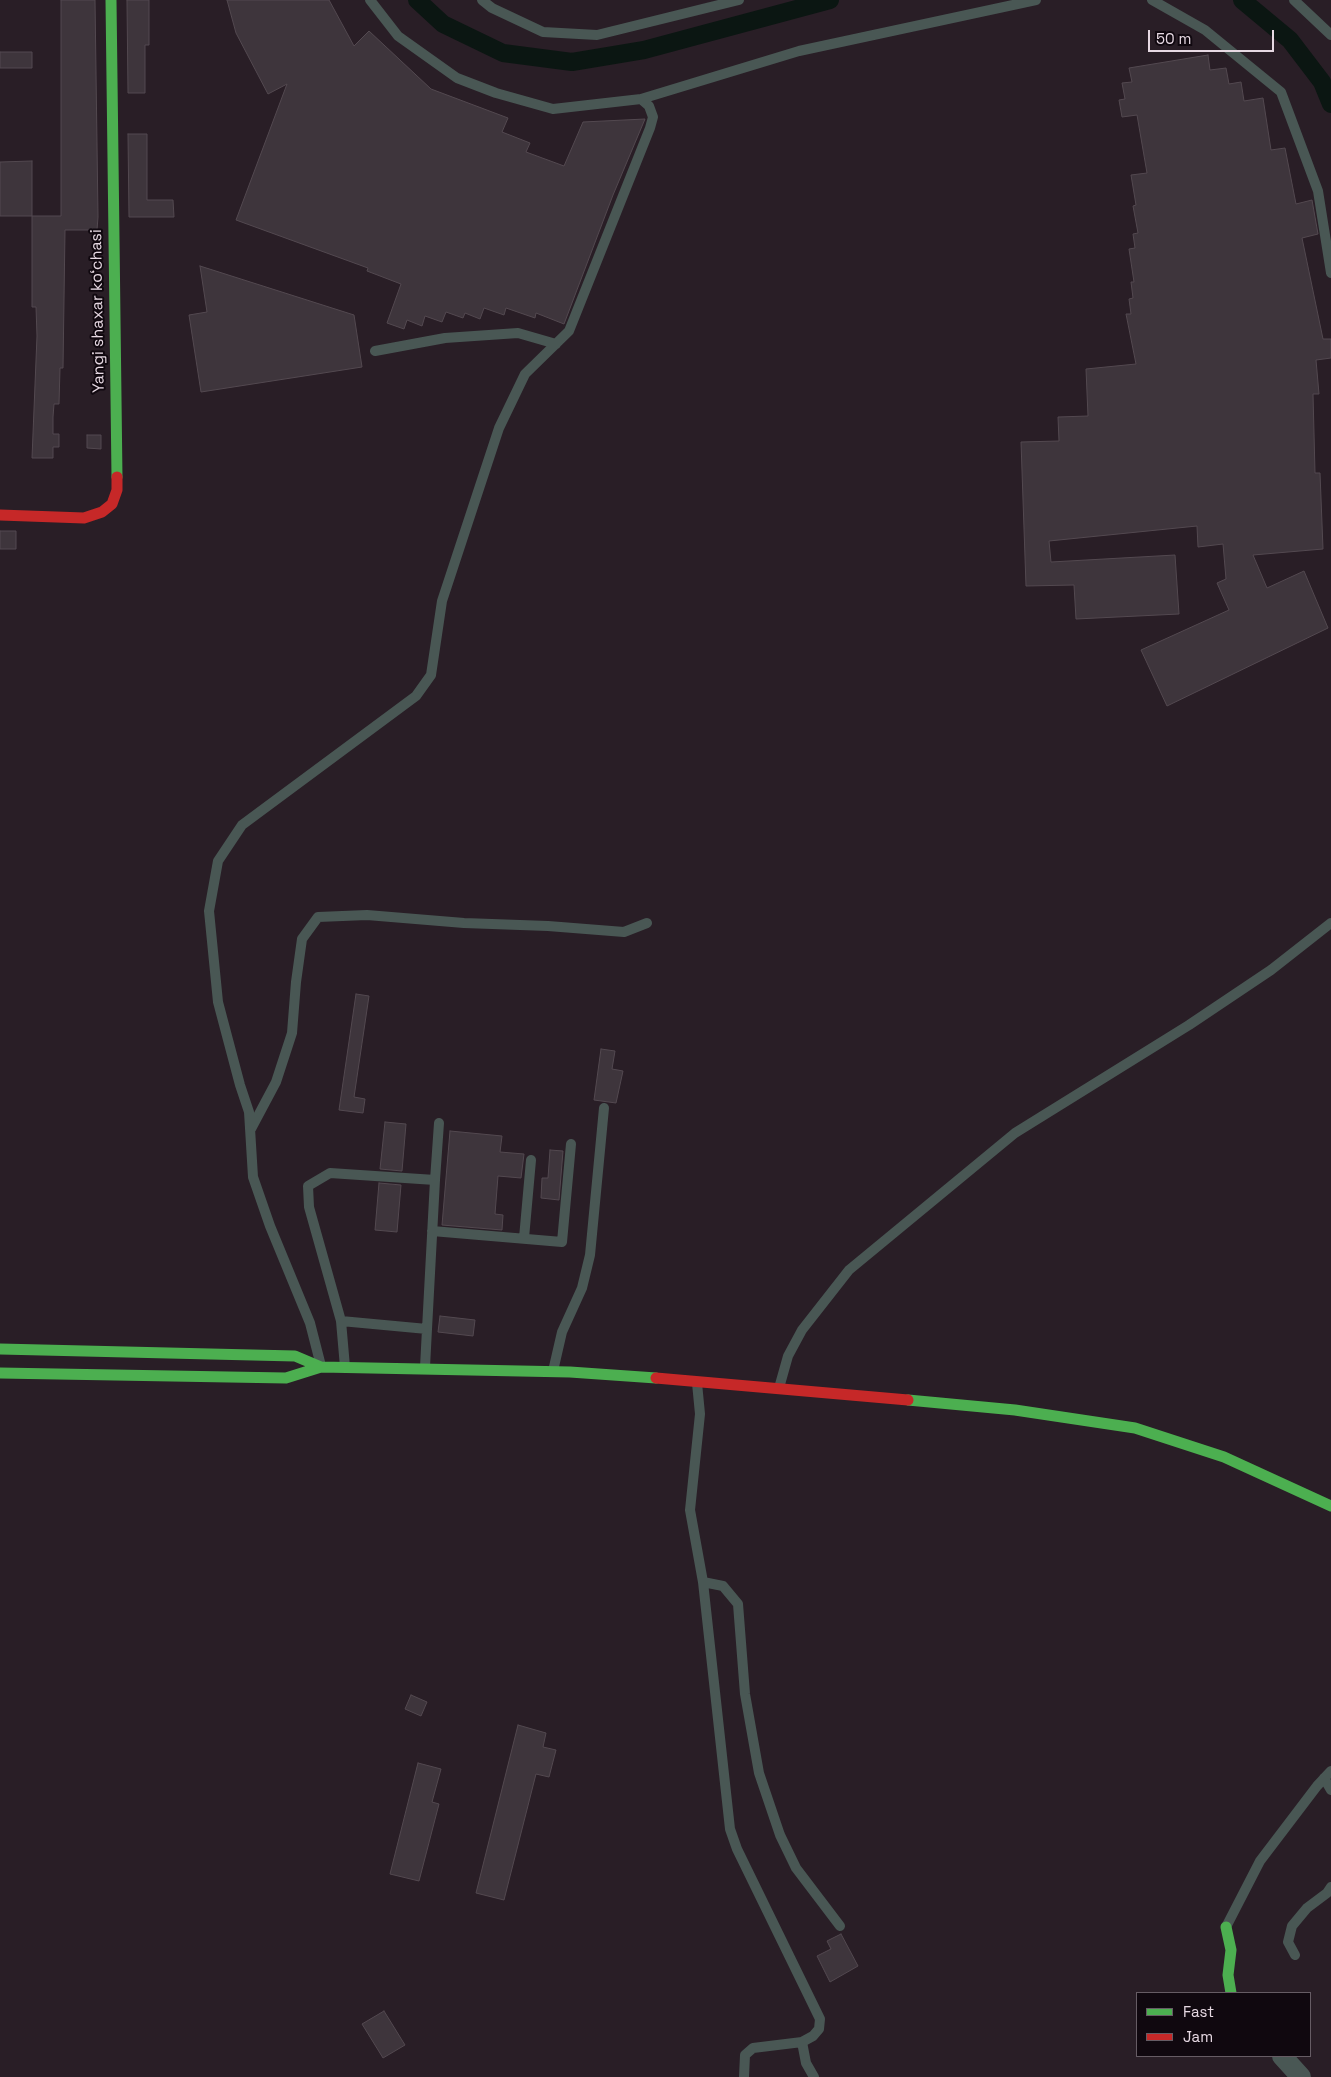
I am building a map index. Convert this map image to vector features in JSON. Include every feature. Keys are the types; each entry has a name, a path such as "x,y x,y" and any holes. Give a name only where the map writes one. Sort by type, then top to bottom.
{"main road":[{"name":"Yangi shaxar koʻchasi","path":"0,515 84,518 102,512 112,504 116,490 111,0"},
{"path":"0,1349 295,1356 321,1368"},
{"path":"2,1374 286,1378 321,1368 424,1368 553,1372 779,1388 1015,1410 1135,1428 1224,1457 1331,1506"},
{"path":"1226,1927 1231,1950 1228,1975 1231,1992"}],"street":[{"path":"1283,2057 1301,2077"}],"lane":[{"path":"370,0 398,36 457,78 496,93 553,109 642,99 800,51 1036,0"},
{"path":"482,0 492,8 543,32 598,35 739,0"},
{"path":"1152,0 1205,30 1281,92 1318,191 1331,273"},
{"path":"1294,0 1331,34"},
{"path":"321,1368 310,1323 270,1226 253,1177 249,1112 218,1002 209,912 218,861 242,825 416,696 431,675 442,601 498,428 525,374 569,331 650,128 653,117 649,106 642,99"},
{"path":"375,351 445,338 518,333 556,344"},
{"path":"251,1130 276,1082 292,1033 302,939 318,917 367,915 464,923 548,926 624,932 647,923"},
{"path":"779,1388 788,1356 802,1330 848,1270 1015,1133 1198,1019 1271,970 1331,923"},
{"path":"553,1372 562,1332 582,1288 590,1255 604,1108"},
{"path":"424,1368 434,1180 439,1123"},
{"path":"432,1231 562,1242 571,1144"},
{"path":"524,1238 531,1160"},
{"path":"345,1368 341,1321 308,1207 308,1186 330,1173 434,1180"},
{"path":"341,1321 427,1329"},
{"path":"697,1382 700,1414 690,1510 703,1582 730,1829 737,1849 820,2019 819,2029 813,2036 802,2042 753,2048 745,2055 744,2077"},
{"path":"703,1582 723,1586 738,1604 745,1694 759,1773 780,1835 796,1868 840,1926"},
{"path":"1328,1775 1331,1790"},
{"path":"1226,1927 1260,1861 1328,1775"},
{"path":"1295,1956 1288,1942 1292,1926 1307,1908 1327,1892 1331,1886"},
{"path":"802,2042 806,2063 814,2077"}],"building":[{"path":"61,0 95,0 98,217 97,230 65,230 63,368 60,368 59,404 54,404 53,417 53,434 59,434 59,447 53,447 53,458 32,458 37,336 36,307 32,307 32,216 61,216"},
{"path":"127,0 149,0 149,45 145,45 145,93 128,93"},
{"path":"227,0 329,0 354,46 369,31 431,89 508,118 502,132 530,143 526,152 564,166 583,122 645,119 613,195 564,324 536,313 535,318 506,308 504,315 484,308 480,319 465,313 463,318 446,312 442,322 425,316 422,326 407,320 404,329 387,323 401,284 367,271 368,268 236,220 287,84 268,94 236,33"},
{"path":"0,52 32,52 32,68 0,68"},
{"path":"1208,55 1210,70 1226,68 1229,84 1241,82 1244,101 1263,98 1271,150 1285,148 1296,204 1312,200 1318,234 1302,238 1323,339 1331,339 1331,358 1316,360 1319,394 1313,394 1315,473 1320,473 1323,549 1253,555 1267,588 1304,571 1328,628 1167,706 1141,650 1229,610 1217,583 1226,579 1223,544 1198,547 1197,526 1049,541 1051,562 1175,555 1179,614 1076,619 1074,585 1026,586 1021,442 1059,441 1058,417 1088,416 1086,369 1136,364 1126,314 1131,314 1129,299 1133,298 1131,282 1134,282 1129,249 1135,248 1133,234 1138,233 1133,206 1136,205 1131,175 1147,173 1137,115 1122,117 1119,100 1125,99 1122,83 1132,82 1129,68"},
{"path":"128,134 147,134 147,200 173,200 174,217 129,217"},
{"path":"32,161 32,216 0,216 0,162"},
{"path":"200,266 354,315 362,367 201,392 189,315 207,312"},
{"path":"87,435 101,435 101,449 87,448"},
{"path":"0,531 16,531 16,549 0,549"},
{"path":"356,994 369,996 354,1097 365,1099 363,1113 339,1110"},
{"path":"601,1049 615,1051 612,1069 623,1071 616,1103 594,1100"},
{"path":"385,1122 406,1124 402,1171 380,1169"},
{"path":"450,1131 502,1136 500,1152 524,1154 521,1178 498,1176 495,1214 503,1215 502,1230 442,1225"},
{"path":"550,1150 563,1151 559,1200 541,1198 542,1178 548,1178"},
{"path":"379,1183 401,1185 397,1232 375,1230"},
{"path":"440,1316 475,1320 473,1336 438,1332"},
{"path":"411,1695 427,1702 421,1716 405,1709"},
{"path":"518,1725 546,1733 543,1747 556,1750 549,1777 536,1774 504,1900 476,1893"},
{"path":"418,1763 441,1769 432,1802 439,1804 419,1881 390,1874"},
{"path":"841,1934 858,1966 830,1982 817,1956 831,1949 827,1941"},
{"path":"384,2011 405,2045 383,2058 362,2024"}],"waterway":[{"path":"417,0 443,24 503,53 572,62 644,50 830,0"},
{"path":"1242,0 1290,40 1322,82 1331,104"}],"traffic: fast":[{"path":"111,0 117,477"},
{"path":"0,1349 295,1356 321,1367"},
{"path":"0,1373 286,1378 321,1367 570,1372 656,1378"},
{"path":"908,1400 1015,1410 1135,1428 1224,1457 1331,1506"},
{"path":"1226,1927 1231,1950 1228,1975 1231,1992"}],"traffic: jam":[{"path":"0,515 84,518 102,512 112,504 117,490 117,477"},
{"path":"656,1378 908,1400"}]}
